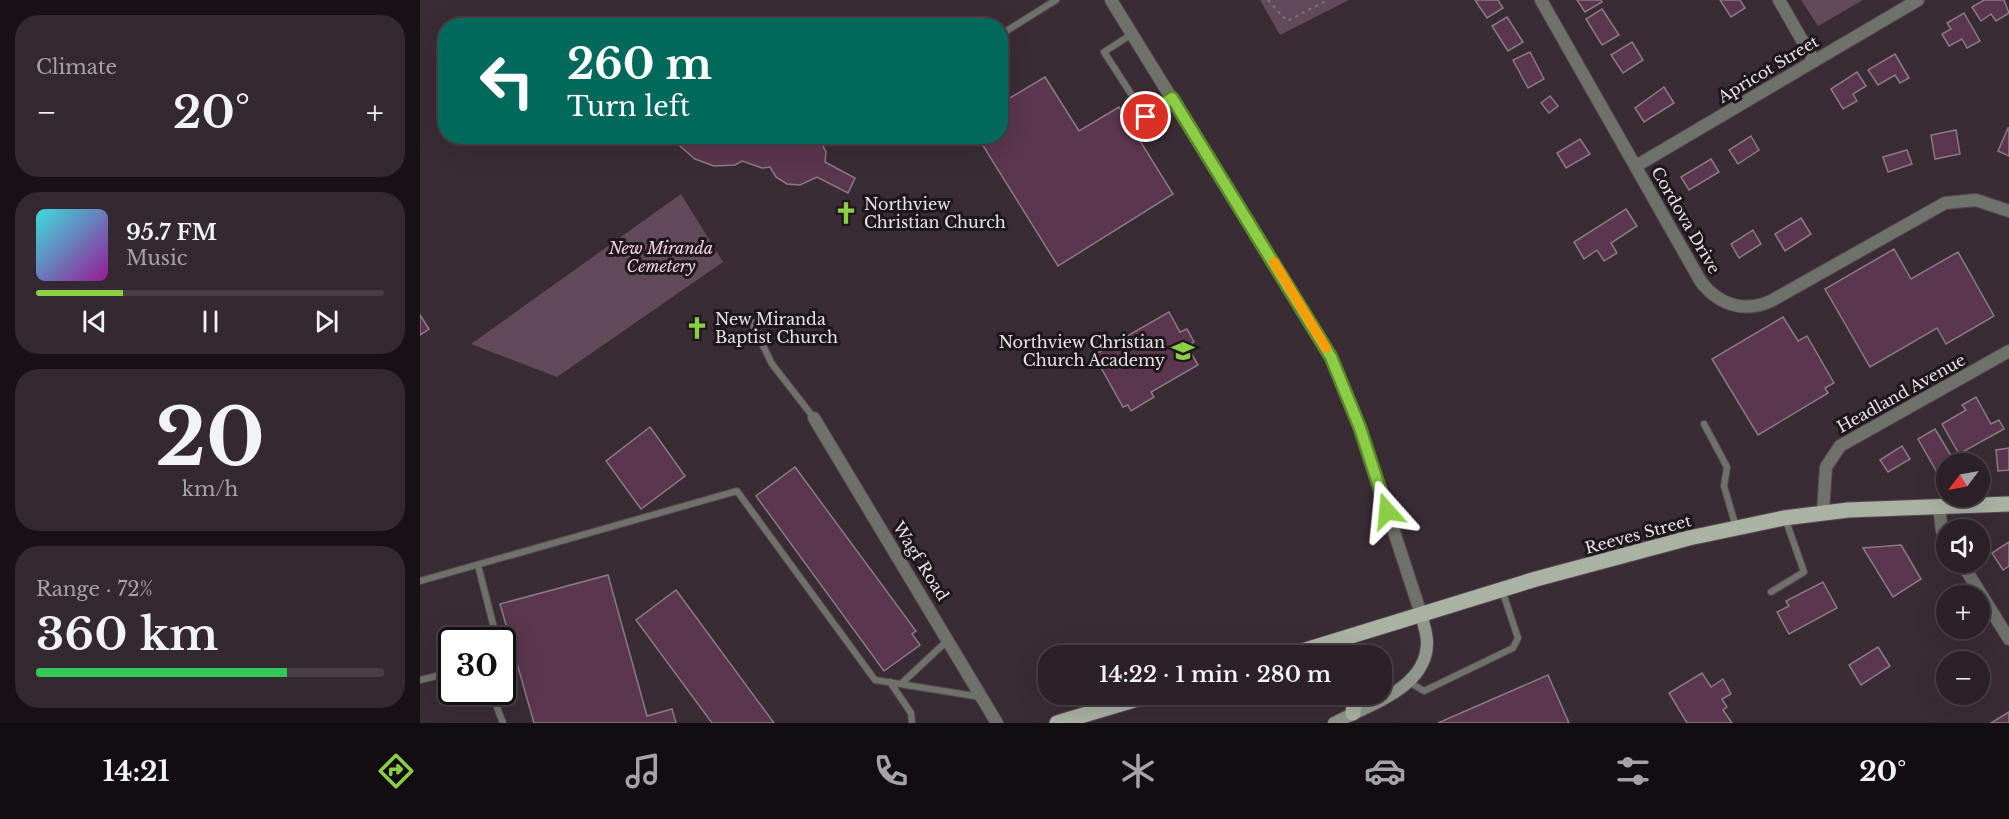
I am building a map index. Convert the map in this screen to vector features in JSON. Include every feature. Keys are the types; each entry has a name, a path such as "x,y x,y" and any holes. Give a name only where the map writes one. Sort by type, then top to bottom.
{"main road":[{"name":"Reeves Street","path":"1990,505 2009,504"},
{"name":"Reeves Street","path":"1334,645 1421,614 1502,589 1736,528 1823,512 1936,506"},
{"path":"1334,723 1409,682 1421,668 1427,640 1421,614"},
{"path":"1057,723 1117,705"},
{"path":"1353,713 1354,705"}],"street":[{"path":"1111,0 1331,357 1360,428 1421,614"},
{"name":"Cordova Drive","path":"1540,0 1701,282 1714,296 1740,307 1756,306 1771,301 1945,203 1976,200 2009,211"},
{"path":"1779,0 1814,61"},
{"name":"Apricot Street","path":"1636,166 1918,0"},
{"name":"Headland Avenue","path":"1823,512 1826,467 1840,446 2009,351"},
{"name":"Wagf Road","path":"814,418 949,639 997,723"},
{"path":"1968,573 2009,639"}],"lane":[{"path":"1008,30 1056,0"},
{"path":"1132,34 1104,52 1146,117 1172,98"},
{"path":"750,319 771,364 814,418"},
{"path":"1704,424 1727,467 1724,486 1736,528"},
{"path":"420,581 737,491 875,680 982,698"},
{"path":"1771,592 1804,572 1784,518"},
{"path":"478,565 494,627"},
{"path":"1409,682 1424,691 1513,648 1518,638 1502,589"},
{"path":"902,683 949,639"},
{"path":"420,680 438,676"},
{"path":"890,682 911,713 912,723"},
{"path":"496,705 503,723"}],"path":[{"path":"1268,0 1287,21 1328,0"}],"green space":[{"path":"1260,0 1349,0 1280,35"},
{"path":"1801,0 1863,0 1818,26"},
{"name":"New Miranda Cemetery","path":"681,194 723,262 557,377 471,344"}],"building":[{"path":"1475,0 1498,0 1503,8 1487,18"},
{"path":"1577,0 1601,0 1602,2 1585,12"},
{"path":"1720,0 1740,0 1745,8 1731,17"},
{"path":"1984,0 2004,0 2009,13 1996,21 1991,14 1981,21 1972,7"},
{"path":"1602,9 1619,35 1602,45 1586,19"},
{"path":"1964,13 1980,41 1967,48 1962,39 1949,46 1942,34 1951,29 1947,23"},
{"path":"1507,17 1523,42 1508,51 1492,26"},
{"path":"1632,42 1643,60 1623,73 1611,55"},
{"path":"1530,52 1544,79 1528,88 1513,60"},
{"path":"1895,54 1909,78 1900,83 1895,75 1878,85 1868,70"},
{"path":"1857,72 1866,86 1853,94 1857,101 1843,109 1831,89"},
{"path":"1045,77 1079,131 1119,107 1173,194 1058,266 982,144 1008,144 1008,99"},
{"path":"1664,87 1674,103 1644,122 1635,108"},
{"path":"1550,96 1558,106 1549,113 1541,103"},
{"path":"2009,128 2009,156 1998,151"},
{"path":"1956,130 1960,154 1935,159 1931,135"},
{"path":"1751,136 1759,150 1738,164 1729,150"},
{"path":"1580,139 1590,154 1566,168 1557,153"},
{"path":"679,144 822,144 826,152 825,162 855,178 848,193 817,177 800,185 787,184 776,177 770,167 762,168 742,161 735,165 714,166 695,159"},
{"path":"1907,150 1912,164 1888,172 1883,157"},
{"path":"1711,159 1719,172 1689,190 1681,177"},
{"path":"1626,209 1637,226 1611,243 1617,253 1604,261 1597,250 1584,259 1574,242"},
{"path":"1801,218 1811,234 1785,251 1775,234"},
{"path":"1753,230 1761,244 1739,258 1731,244"},
{"path":"1894,249 1911,279 1958,252 1994,316 1946,344 1937,328 1870,367 1825,289"},
{"path":"1169,312 1180,332 1187,329 1194,342 1187,346 1198,365 1151,392 1154,397 1131,411 1128,405 1123,407 1094,355"},
{"path":"420,315 429,329 420,335"},
{"path":"1783,317 1798,341 1807,336 1834,383 1825,388 1828,393 1758,435 1712,359"},
{"path":"1976,397 1991,424 1999,420 2004,429 1958,453 1942,424 1966,410 1962,405"},
{"path":"650,427 685,476 641,509 606,461"},
{"path":"1935,429 1949,453 1936,453 1936,471 1918,439"},
{"path":"1902,446 1910,459 1888,472 1880,460"},
{"path":"2009,448 2009,470 1998,471 1996,450"},
{"path":"795,467 916,631 912,634 920,645 884,671 756,496"},
{"path":"2009,542 2009,566 2003,570 1992,553"},
{"path":"1901,545 1921,579 1893,597 1863,548"},
{"path":"608,575 647,716 672,709 676,723 534,723 516,660 516,627 507,627 500,604"},
{"path":"1823,582 1837,608 1789,634 1777,612 1789,606 1786,601"},
{"path":"676,590 774,723 712,723 636,620"},
{"path":"1878,647 1890,666 1861,685 1849,665"},
{"path":"1702,673 1711,687 1723,679 1731,694 1722,699 1727,707 1723,710 1732,723 1687,723 1669,693"},
{"path":"1548,675 1569,723 1438,723"},
{"path":"2009,712 2009,723 1991,723"}],"slow traffic":[{"path":"1274,262 1326,348"}],"place":[{"name":"Northview Christian Church","path":"846,213"},
{"name":"New Miranda Baptist Church","path":"697,328"},
{"name":"Northview Christian Church Academy","path":"1183,351"}],"route":[{"path":"1146,117 1172,98 1310,321 1331,357 1346,390 1387,511"}]}
